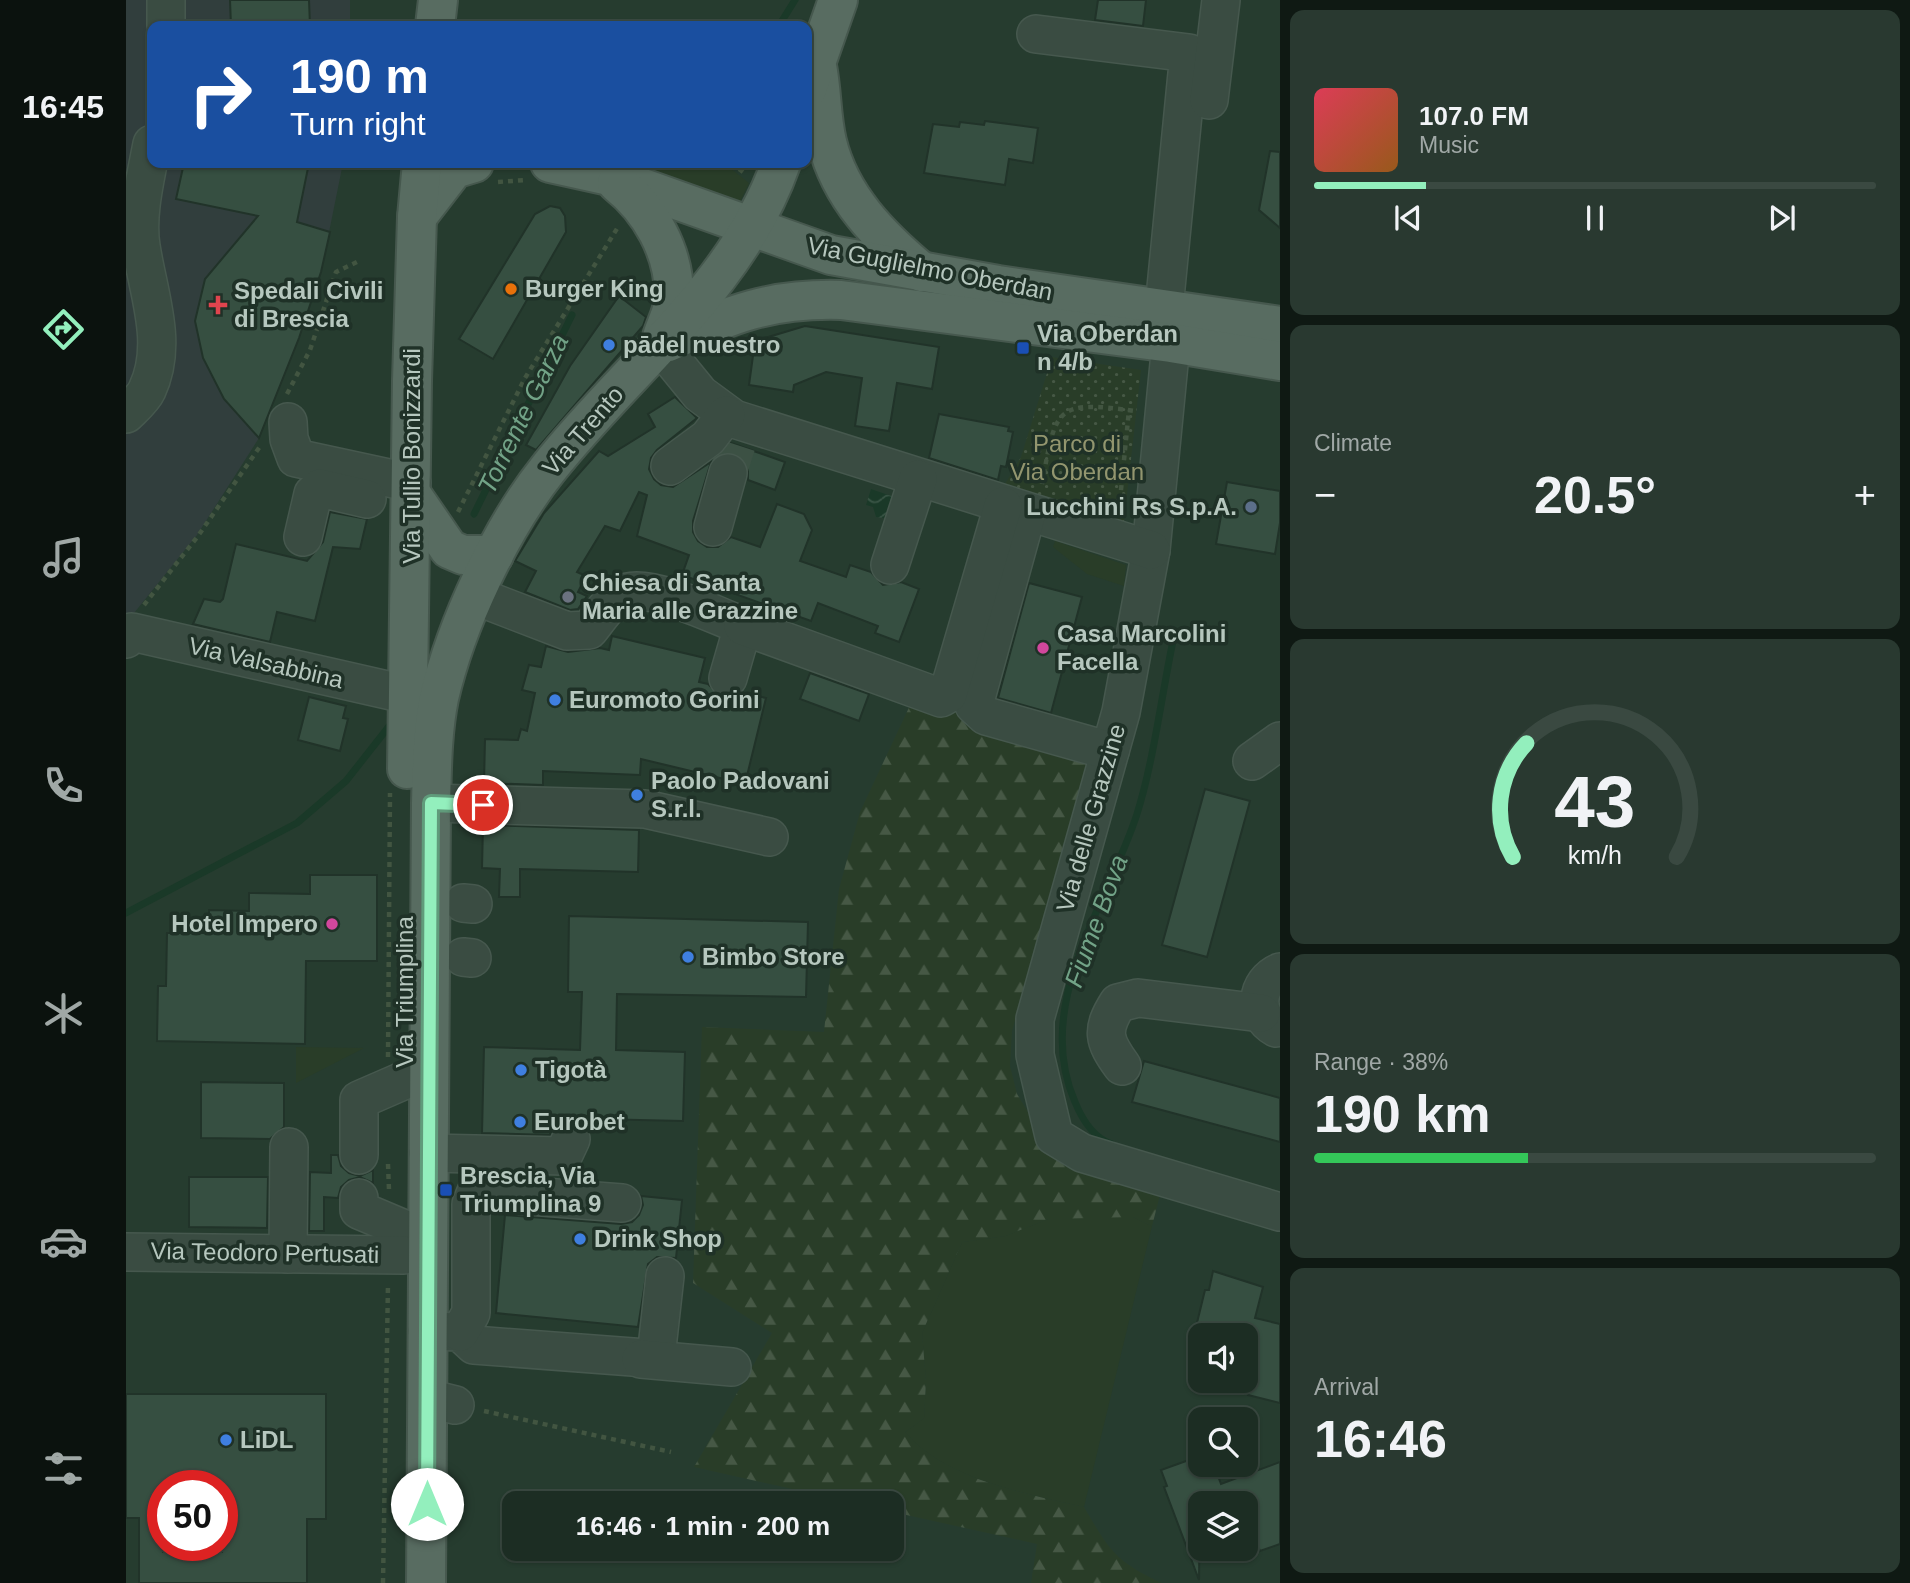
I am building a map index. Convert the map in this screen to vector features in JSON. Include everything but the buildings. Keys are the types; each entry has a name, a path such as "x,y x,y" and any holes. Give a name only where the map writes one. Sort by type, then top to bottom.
{"main road":[{"path":"436,21 438,0"},
{"path":"838,0 812,77 826,140 837,173 856,205 882,239 923,273"},
{"name":"Via Tullio Bonizzardi","path":"409,695 417,217 422,168"},
{"path":"417,217 457,168"},
{"name":"Via Guglielmo Oberdan","path":"573,168 609,176 831,255 923,273 1174,314 1280,326"},
{"name":"Via Trento","path":"434,727 453,651 494,555 547,470 660,345 729,262 750,228 779,168"},
{"path":"609,176 640,201 664,247 675,297 660,345"},
{"name":"Via Guglielmo Oberdan","path":"660,345 732,314 764,304 800,299 841,300 1174,314 1280,361"},
{"path":"412,496 449,549 463,555 494,555"},
{"name":"Via Triumplina","path":"402,1583 396,1068 409,695"},
{"name":"Via Triumplina","path":"426,1583 441,1401 443,1332 428,1160 434,727"}],"street":[{"path":"166,0 166,21"},
{"path":"1174,314 1221,0"},
{"path":"1036,34 1189,53 1174,314"},
{"path":"126,414 146,393 154,373 157,344 133,244 148,168"},
{"name":"Via delle Grazzine","path":"1174,314 1147,412 1151,550 1121,712 1035,1019 1035,1055 1054,1136 1082,1153 1280,1212"},
{"path":"660,345 734,439"},
{"path":"279,421 296,458 412,496"},
{"path":"670,466 708,438 734,439 1023,503 1151,550"},
{"path":"713,527 734,439"},
{"path":"890,565 918,479"},
{"path":"303,537 313,494 320,488 412,496"},
{"path":"476,596 567,631 589,630 616,599 627,592 640,591 941,698 948,694 1023,503"},
{"path":"1023,503 974,705 986,716 1110,751"},
{"path":"728,678 743,626"},
{"name":"Via Valsabbina","path":"133,627 409,695"},
{"path":"431,803 645,808 769,837"},
{"path":"1271,1021 1259,999 1263,986 1280,972"},
{"path":"1122,1066 1107,1045 1106,1021 1118,1003 1138,998 1271,1021"},
{"path":"359,1155 359,1100 396,1068"},
{"path":"428,1160 563,1156 571,1139"},
{"path":"288,1254 289,1147"},
{"path":"428,1160 562,1176"},
{"path":"443,1332 471,1313 471,1199 476,1192 622,1203"},
{"path":"359,1198 359,1210 399,1252"},
{"name":"Via Teodoro Pertusati","path":"126,1252 399,1252"},
{"path":"641,1359 651,1356 657,1348 665,1276"},
{"path":"443,1332 474,1345 732,1367"}],"path":[{"path":"466,520 456,516 524,378 624,218"},
{"path":"133,627 279,421 310,350 336,272 359,261"},
{"path":"1023,503 1054,429 1065,411 1084,405 1147,412 1119,514 1106,510"},
{"path":"390,787 396,1068"},
{"path":"383,1583 399,1252"},
{"path":"441,1401 671,1452"}],"shaded area":[{"name":"Spedali Civili di Brescia","path":"126,0 350,0 350,21 147,21 147,168 342,168 321,272 259,438 197,535 126,623"}],"green space":[{"path":"640,168 730,168 749,183 739,204"},
{"name":"Parco di Via Oberdan","path":"1052,357 1141,370 1123,530 999,494 1021,457"},
{"path":"1055,541 1126,565 1124,586 1087,574 1053,547"},
{"path":"913,699 1091,755 1012,1031 1010,1066 1017,1094 1039,1130 1160,1195 1152,1226 1133,1217 1048,1219 1005,1236 962,1242 922,1333 926,1381 924,1418 905,1432 921,1448 963,1473 1012,1490 1084,1507 1115,1553 1134,1568 1162,1583 1031,1583 1037,1544 904,1514 904,1491 801,1491 694,1467 772,1333 693,1283 702,1027 824,1032 839,889 860,812"},
{"path":"296,1047 364,1048 296,1083"},
{"path":"1133,1217 1152,1226 1084,1507 1012,1490 963,1473 921,1448 905,1432 924,1418 926,1381 922,1333 962,1242 1005,1236 1048,1219"}],"water":[{"path":"871,489 900,499 884,518 876,517 873,507 866,505"}],"waterway":[{"name":"Torrente Garza","path":"782,21 795,0"},
{"name":"Torrente Garza","path":"474,514 572,315"},
{"name":"Fiume Bova","path":"1112,1144 1089,1127 1075,1102 1064,1065 1062,1028 1068,992 1079,955 1137,814 1153,749 1174,636"},
{"name":"Torrente Garza","path":"126,913 297,823 346,781 394,720"}],"tunnel":[{"path":"728,473 737,445"}],"place":[{"name":"Burger King","path":"511,289"},
{"name":"Spedali Civili di Brescia","path":"218,305"},
{"name":"pādel nuestro","path":"609,345"},
{"name":"Via Oberdan n 4/b","path":"1023,348"},
{"name":"Lucchini Rs S.p.A.","path":"1251,507"},
{"name":"Chiesa di Santa Maria alle Grazzine","path":"568,597"},
{"name":"Casa Marcolini Facella","path":"1043,648"},
{"name":"Euromoto Gorini","path":"555,700"},
{"name":"Paolo Padovani S.r.l.","path":"637,795"},
{"name":"Hotel Impero","path":"332,924"},
{"name":"Bimbo Store","path":"688,957"},
{"name":"Tigotà","path":"521,1070"},
{"name":"Eurobet","path":"520,1122"},
{"name":"Brescia, Via Triumplina 9","path":"446,1190"},
{"name":"Drink Shop","path":"580,1239"},
{"name":"LiDL","path":"226,1440"}],"route":[{"path":"427,1504 431,803 483,805"}]}
